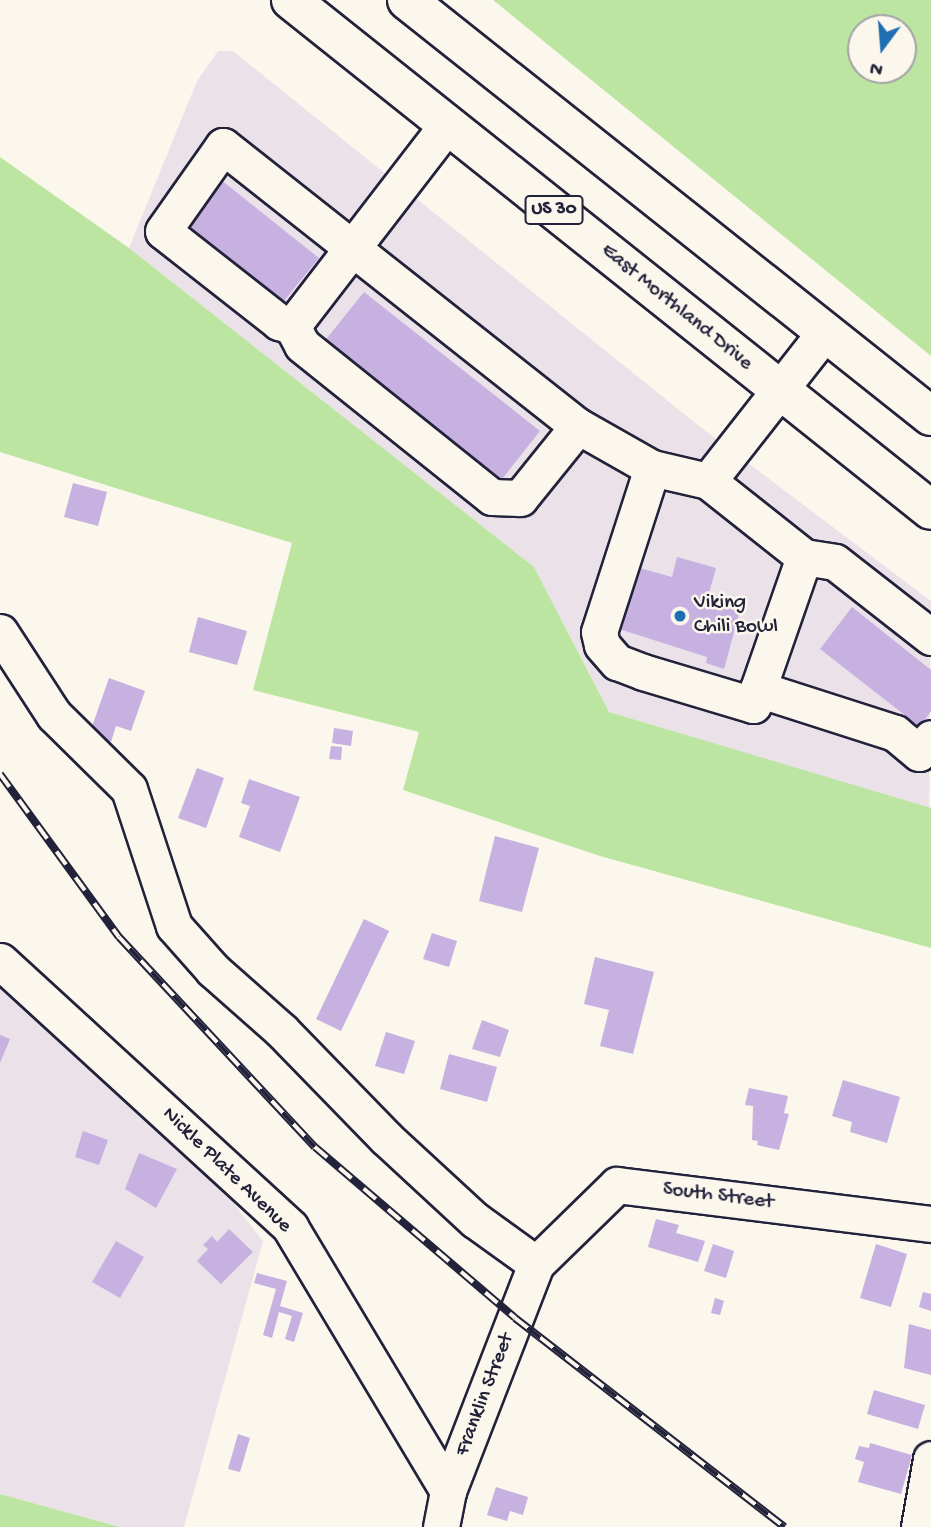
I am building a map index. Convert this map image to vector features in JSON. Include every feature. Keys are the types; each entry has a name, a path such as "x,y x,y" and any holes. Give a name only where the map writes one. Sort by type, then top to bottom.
{"highway":[{"name":"East Morthland Drive","path":"291,0 931,510"},
{"path":"423,6 931,416"}],"street":[{"path":"292,326 447,125"},
{"path":"578,426 520,498 492,497 302,345 292,326 279,321 163,231 223,146 578,426 652,468 708,481 804,557 835,562 931,637"},
{"path":"708,481 825,332"},
{"path":"652,468 599,632 602,645 617,662 643,673 754,705 804,557"},
{"path":"0,632 54,715 129,789 174,926 213,970 281,1030 386,1138 475,1220 536,1264"},
{"path":"758,689 895,733 919,753 931,738"},
{"name":"Nickle Plate Avenue","path":"0,961 290,1227 448,1491"},
{"name":"South Street","path":"536,1264 617,1185 931,1224"},
{"name":"Franklin Street","path":"442,1527 448,1491 536,1264"},
{"path":"919,1527 931,1459"}],"shaded area":[{"path":"218,51 233,51 699,426 931,601 929,810 609,712 534,567 129,248 197,81"},
{"path":"0,984 201,1161 263,1241 184,1527 120,1527 0,1494"}],"green space":[{"path":"493,0 931,0 931,356"},
{"path":"0,157 129,248 534,567 609,712 931,808 931,948 600,856 403,790 419,732 253,690 292,543 0,452"},
{"path":"0,1494 120,1527 0,1527"}],"building":[{"path":"211,172 319,258 279,307 172,221"},
{"path":"364,292 540,431 499,483 323,343"},
{"path":"73,483 107,492 98,526 64,517"},
{"name":"Viking Chili Bowl","path":"677,557 716,568 709,593 742,603 724,669 706,663 707,657 619,629 636,567 672,577"},
{"path":"852,607 931,670 931,711 920,727 820,649"},
{"path":"198,617 247,631 237,665 189,652"},
{"path":"109,678 145,691 131,731 116,726 111,742 89,735"},
{"path":"334,728 353,731 351,746 332,743"},
{"path":"331,746 342,747 341,760 329,759"},
{"path":"197,768 224,778 206,828 178,818"},
{"path":"249,779 300,797 280,852 239,837 250,806 241,803"},
{"path":"495,836 539,848 522,912 479,901"},
{"path":"364,919 389,931 341,1031 316,1019"},
{"path":"432,933 457,941 449,967 423,959"},
{"path":"595,957 654,972 633,1054 600,1046 609,1010 584,1004"},
{"path":"482,1020 509,1030 500,1057 472,1049"},
{"path":"386,1032 415,1041 404,1074 375,1066"},
{"path":"0,1035 10,1039 0,1063"},
{"path":"449,1054 497,1067 487,1102 440,1089"},
{"path":"843,1080 900,1097 887,1143 850,1132 852,1122 832,1116"},
{"path":"749,1088 788,1096 784,1113 789,1114 779,1150 757,1145 758,1141 752,1140 753,1106 745,1105"},
{"path":"83,1131 108,1140 99,1165 75,1157"},
{"path":"139,1153 177,1169 156,1208 125,1189"},
{"path":"656,1219 679,1225 676,1233 705,1241 698,1262 648,1247"},
{"path":"229,1229 253,1252 221,1284 197,1261 208,1249 203,1245 212,1236 217,1242"},
{"path":"116,1241 144,1257 120,1298 92,1282"},
{"path":"713,1244 734,1251 726,1278 704,1271"},
{"path":"876,1244 907,1254 891,1307 860,1298"},
{"path":"257,1273 287,1281 280,1306 303,1313 294,1342 285,1339 292,1316 279,1312 272,1338 263,1335 276,1289 254,1283"},
{"path":"923,1292 931,1294 931,1311 919,1307"},
{"path":"715,1298 724,1301 720,1315 711,1313"},
{"path":"909,1324 931,1330 931,1375 904,1368"},
{"path":"874,1390 925,1405 918,1429 867,1414"},
{"path":"238,1434 250,1438 240,1472 228,1469"},
{"path":"870,1443 912,1455 901,1494 858,1482 864,1462 855,1459 859,1446 869,1448"},
{"path":"496,1487 528,1497 523,1515 510,1511 507,1521 487,1515"}],"railway":[{"path":"0,774 119,937 315,1147 515,1318 784,1527"}],"place":[{"name":"Viking Chili Bowl","path":"680,616"}]}
